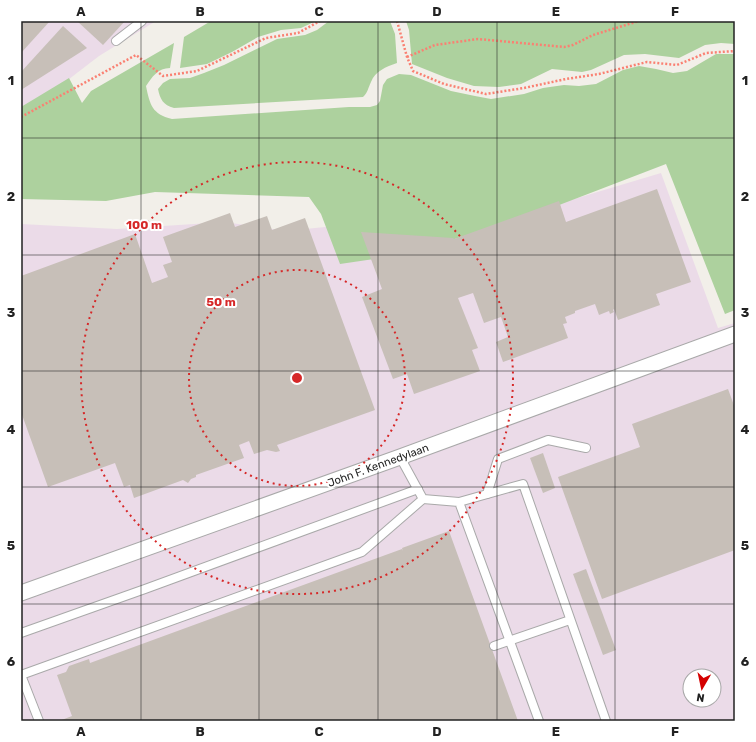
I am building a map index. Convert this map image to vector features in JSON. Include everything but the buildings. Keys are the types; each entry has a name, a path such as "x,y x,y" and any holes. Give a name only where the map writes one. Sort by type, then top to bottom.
{"street":[{"name":"John F. Kennedylaan","path":"21,593 400,457 735,334"}],"lane":[{"path":"116,41 142,21"},
{"path":"487,494 498,459 548,440 586,448"},
{"path":"400,457 423,499"},
{"path":"39,721 21,675 362,552 423,499 459,502 523,484 606,721"},
{"path":"21,633 146,589 418,489"},
{"path":"459,502 539,721"},
{"path":"494,646 570,620"}],"path":[{"path":"21,117 136,55 163,76 197,71 266,38 298,33 320,21"},
{"path":"397,21 407,58 413,70 444,84 486,94 599,74 647,62 677,65 706,53 735,51"},
{"path":"407,58 435,45 478,39 564,47 573,45 593,35 639,21"}],"shaded area":[{"path":"21,21 156,21 99,56 47,96 21,109"},
{"path":"661,173 718,328 735,323 735,721 21,721 21,224 117,229 225,222 285,231 345,225 447,237"}],"green space":[{"path":"211,21 316,21 301,28 281,30 258,37 207,64 180,68 184,37"},
{"path":"329,21 390,21 395,34 397,63 385,68 375,75 363,97 174,108 167,105 161,99 158,89 163,83 170,79 190,78 204,73 277,39 305,35 317,30"},
{"path":"406,21 735,21 735,44 721,43 705,45 679,58 645,54 624,55 591,70 582,72 552,69 521,84 499,87 474,86 447,78 412,64 409,30"},
{"path":"174,43 170,68 159,71 153,76 146,86 153,108 165,117 172,119 349,107 370,107 377,105 380,101 383,85 387,79 399,74 411,75 451,91 491,99 524,94 543,88 564,85 579,86 596,84 623,70 639,66 673,73 687,71 716,54 735,54 735,310 725,314 666,164 554,207 408,254 340,264 321,214 309,197 155,192 106,201 21,199 21,107 69,78 82,103 91,91"}]}
